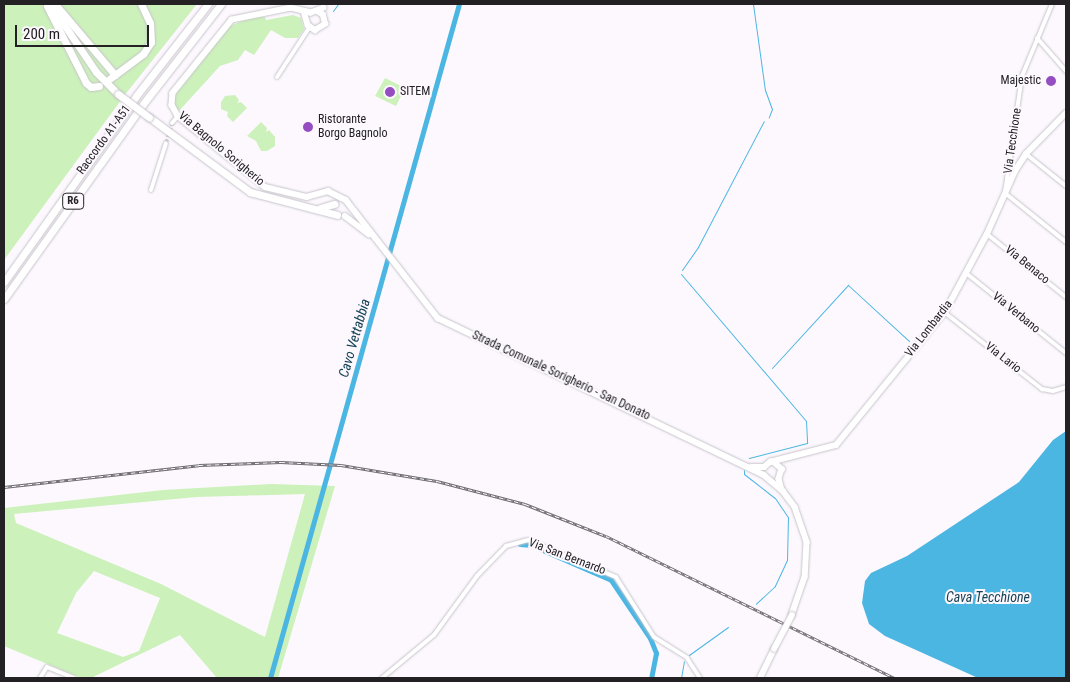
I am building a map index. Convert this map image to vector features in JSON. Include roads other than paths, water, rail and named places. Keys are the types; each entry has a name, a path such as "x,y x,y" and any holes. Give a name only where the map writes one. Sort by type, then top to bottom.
{"highway":[{"path":"46,4 86,83 91,87 99,86"},
{"path":"50,4 96,72 118,94 250,192 273,200 312,207 336,215"},
{"path":"55,4 115,75"},
{"path":"108,80 143,54 151,42 150,23 141,4"},
{"name":"Raccordo A1-A51","path":"4,282 135,97 208,4"},
{"name":"Raccordo A1-A51","path":"4,299 143,104 221,4"},
{"path":"312,207 334,204"}],"street":[{"name":"Via Tecchione","path":"1006,193 1022,76 1052,4"},
{"name":"Via Bagnolo Sorigherio","path":"321,10 304,11 291,8 260,12 238,17 227,23 206,56 173,93 172,105 178,116 265,187 303,196 331,192"},
{"path":"306,19 321,10 323,26 318,30 310,28"},
{"path":"304,11 310,28"},
{"path":"277,78 310,28"},
{"path":"1037,38 1066,71"},
{"name":"Via Lombardia","path":"764,467 774,462 836,444 944,312 988,234 1026,154 1066,113"},
{"path":"172,123 178,116"},
{"path":"151,190 166,143"},
{"path":"1026,154 1066,186"},
{"path":"331,192 342,199 334,204"},
{"path":"331,192 336,215 345,216 377,241"},
{"path":"1006,193 1066,242"},
{"name":"Strada Comunale Sorigherio - San Donato","path":"342,199 350,205 438,318 751,467 782,491"},
{"path":"345,216 350,205"},
{"name":"Via Benaco","path":"988,234 1066,297"},
{"name":"Via Verbano","path":"966,273 1066,353"},
{"name":"Via Lario","path":"944,312 1042,389 1053,391 1066,387"},
{"name":"Via Lombardia","path":"781,467 789,459"},
{"path":"760,678 792,615 804,582 807,542 797,511 782,491 779,478 781,467 774,462"},
{"path":"751,467 764,467 766,477 779,478"},
{"name":"Via San Bernardo","path":"382,678 434,635 477,576 506,546 524,540 616,577 654,637 687,658 700,678"},
{"path":"40,678 47,667 74,678"}],"water":[{"name":"Cava Tecchione","path":"1066,431 1066,678 978,678 885,636 869,624 862,603 865,581 871,573 907,556 1019,482 1053,440"}],"waterway":[{"path":"333,11 338,4"},
{"name":"Cavo Vettabbia","path":"270,678 459,4"},
{"path":"753,4 765,90 772,109 769,117"},
{"path":"682,270 698,247 764,121"},
{"path":"681,274 806,421 807,443 749,458"},
{"path":"772,368 848,285 909,341"},
{"path":"744,470 744,474 775,498 788,517 787,560 775,586 756,604"},
{"path":"520,544 531,545 611,580 650,638 656,653 651,678"},
{"path":"689,655 728,627"},
{"path":"681,678 684,661"}],"tunnel":[{"path":"166,143 172,123"}],"railway":[{"path":"4,487 199,465 281,462 341,465 437,481 525,504 606,536 894,678"}],"place":[{"name":"Majestic","path":"1051,81"},
{"name":"SITEM","path":"390,92"},
{"name":"Ristorante Borgo Bagnolo","path":"308,127"}]}
